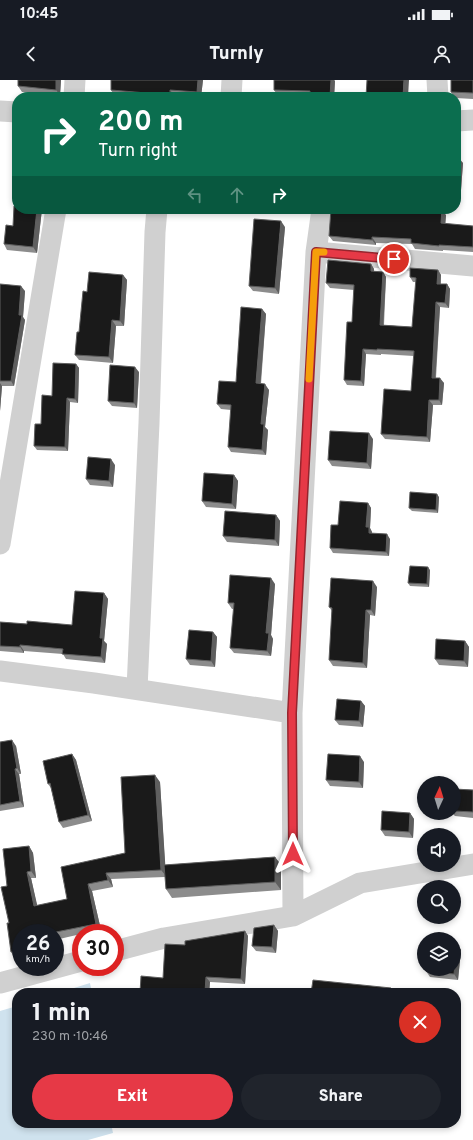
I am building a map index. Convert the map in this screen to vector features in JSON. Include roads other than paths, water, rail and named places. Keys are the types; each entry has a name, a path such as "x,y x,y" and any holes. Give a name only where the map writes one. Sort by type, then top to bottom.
{"street":[{"path":"74,92 75,80"},
{"path":"231,92 232,80"},
{"path":"438,80 438,92"},
{"path":"0,111 12,112"},
{"path":"461,121 473,120"},
{"path":"0,544 55,214"},
{"path":"137,689 157,214"},
{"path":"293,916 292,713 316,252 321,214"},
{"path":"316,252 473,266"},
{"path":"0,671 137,689 292,713"},
{"path":"124,949 164,938 293,916 360,883 473,864"},
{"path":"0,983 72,963"}],"water":[{"path":"90,983 91,988 74,988"},
{"path":"12,1007 12,1128 112,1128 113,1133 88,1140 0,1140 0,1011"}]}
